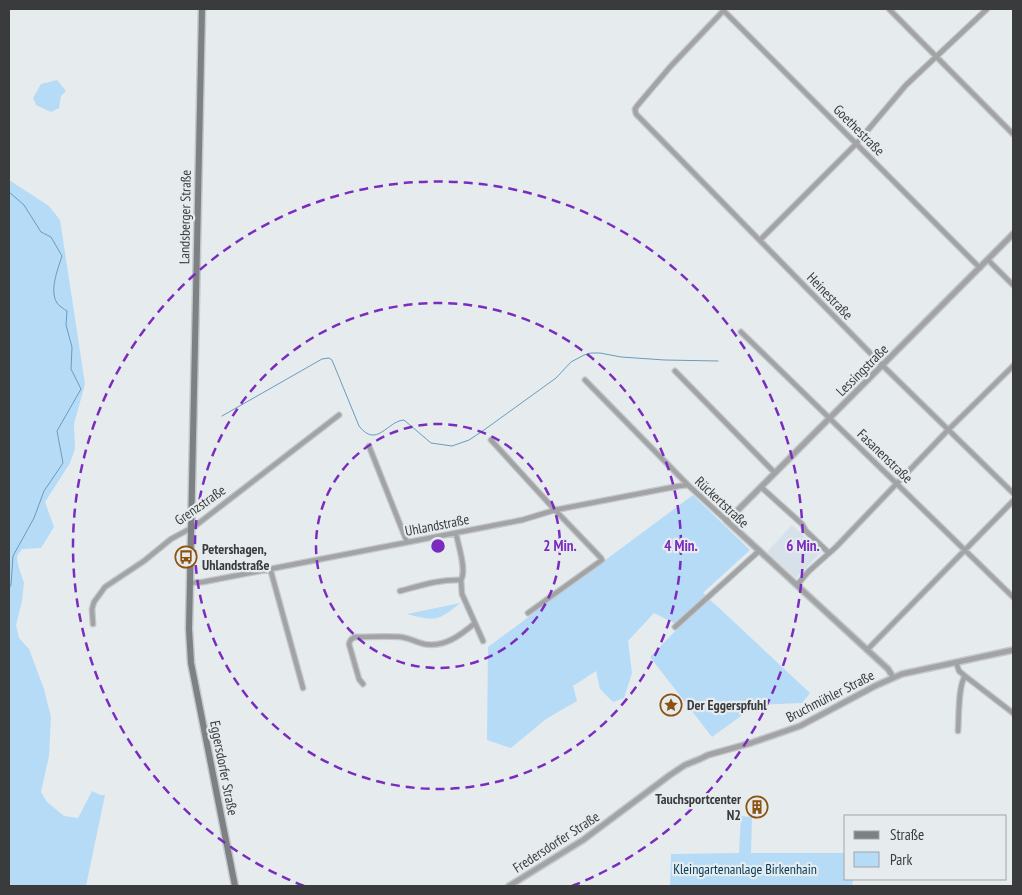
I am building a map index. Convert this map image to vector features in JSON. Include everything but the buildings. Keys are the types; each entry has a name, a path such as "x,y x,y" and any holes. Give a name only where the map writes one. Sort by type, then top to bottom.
{"main road":[{"name":"Landsberger Straße","path":"190,528 202,9"},
{"name":"Eggersdorfer Straße","path":"190,528 188,620 190,654 235,886"}],"street":[{"name":"Heinestraße","path":"723,9 637,106 635,111 639,118 883,365 1013,493"},
{"name":"Goethestraße","path":"723,9 980,268"},
{"path":"889,9 1013,134"},
{"path":"760,240 856,144 906,85 987,9"},
{"name":"Lessingstraße","path":"727,521 1013,234"},
{"path":"988,260 1013,285"},
{"name":"Fasanenstraße","path":"741,332 1013,597"},
{"path":"797,585 1013,366"},
{"path":"675,371 775,473"},
{"name":"Rückertstraße","path":"584,380 688,486 888,669 893,677"},
{"name":"Grenzstraße","path":"93,624 92,609 94,602 105,587 144,561 171,539 190,528 339,415"},
{"path":"491,440 602,560 528,613"},
{"path":"369,446 406,542"},
{"name":"Uhlandstraße","path":"190,583 522,520 555,510 679,486 688,486"},
{"path":"761,487 802,524 806,531 829,553"},
{"path":"867,650 1013,501"},
{"path":"456,533 463,567 463,576 460,580 462,594 484,641"},
{"path":"674,627 759,551"},
{"path":"270,568 303,688"},
{"path":"400,591 429,584 460,580"},
{"path":"363,684 359,679 349,644 352,638 403,637 423,644 436,644 454,639 475,622"},
{"name":"Bruchmühler Straße","path":"616,816 686,765 708,755 800,726 893,677 912,671 1013,650"},
{"path":"956,662 959,671 1013,713"},
{"path":"958,731 962,680 965,676"},
{"name":"Fredersdorfer Straße","path":"509,886 583,840 616,816"}],"shaded area":[{"path":"792,525 821,552 796,578 767,552"}],"green space":[{"path":"57,80 66,91 61,96 59,108 51,112 36,105 33,98 41,84"},
{"path":"9,180 49,206 60,220 85,384 74,424 75,449 70,463 45,502 54,527 41,548 22,549 17,556 24,583 16,625 19,638 29,649 44,689 51,717 49,756 41,792 47,802 64,816 78,818 92,791 105,795 86,886 9,886"},
{"path":"693,495 750,550 703,593 810,693 802,703 756,705 712,737 650,657 680,626 654,613 628,641 632,673 624,698 613,702 600,689 596,671 573,686 577,701 546,719 511,748 487,740 488,647"},
{"path":"460,603 441,617 430,619 407,614"},
{"name":"Kleingartenanlage Birkenhain","path":"741,816 752,817 751,853 844,853 844,880 853,880 852,886 670,886 671,854 739,853"}],"waterway":[{"path":"9,192 24,205 41,232 51,237 62,256 55,280 54,292 57,303 67,311 66,325 72,347 71,369 81,389 57,431 63,463 44,491 34,518 13,556 11,585 9,588"},
{"path":"222,416 322,359 329,358 332,360 359,426 365,432 371,435 377,434 398,421 404,420 431,443 452,446 469,440 484,430 556,378 571,362 584,355 600,353 621,357 665,360 718,361"}],"place":[{"name":"Petershagen, Uhlandstraße","path":"186,557"},
{"name":"Der Eggerspfuhl","path":"671,705"},
{"name":"Tauchsportcenter N2","path":"757,807"}]}
